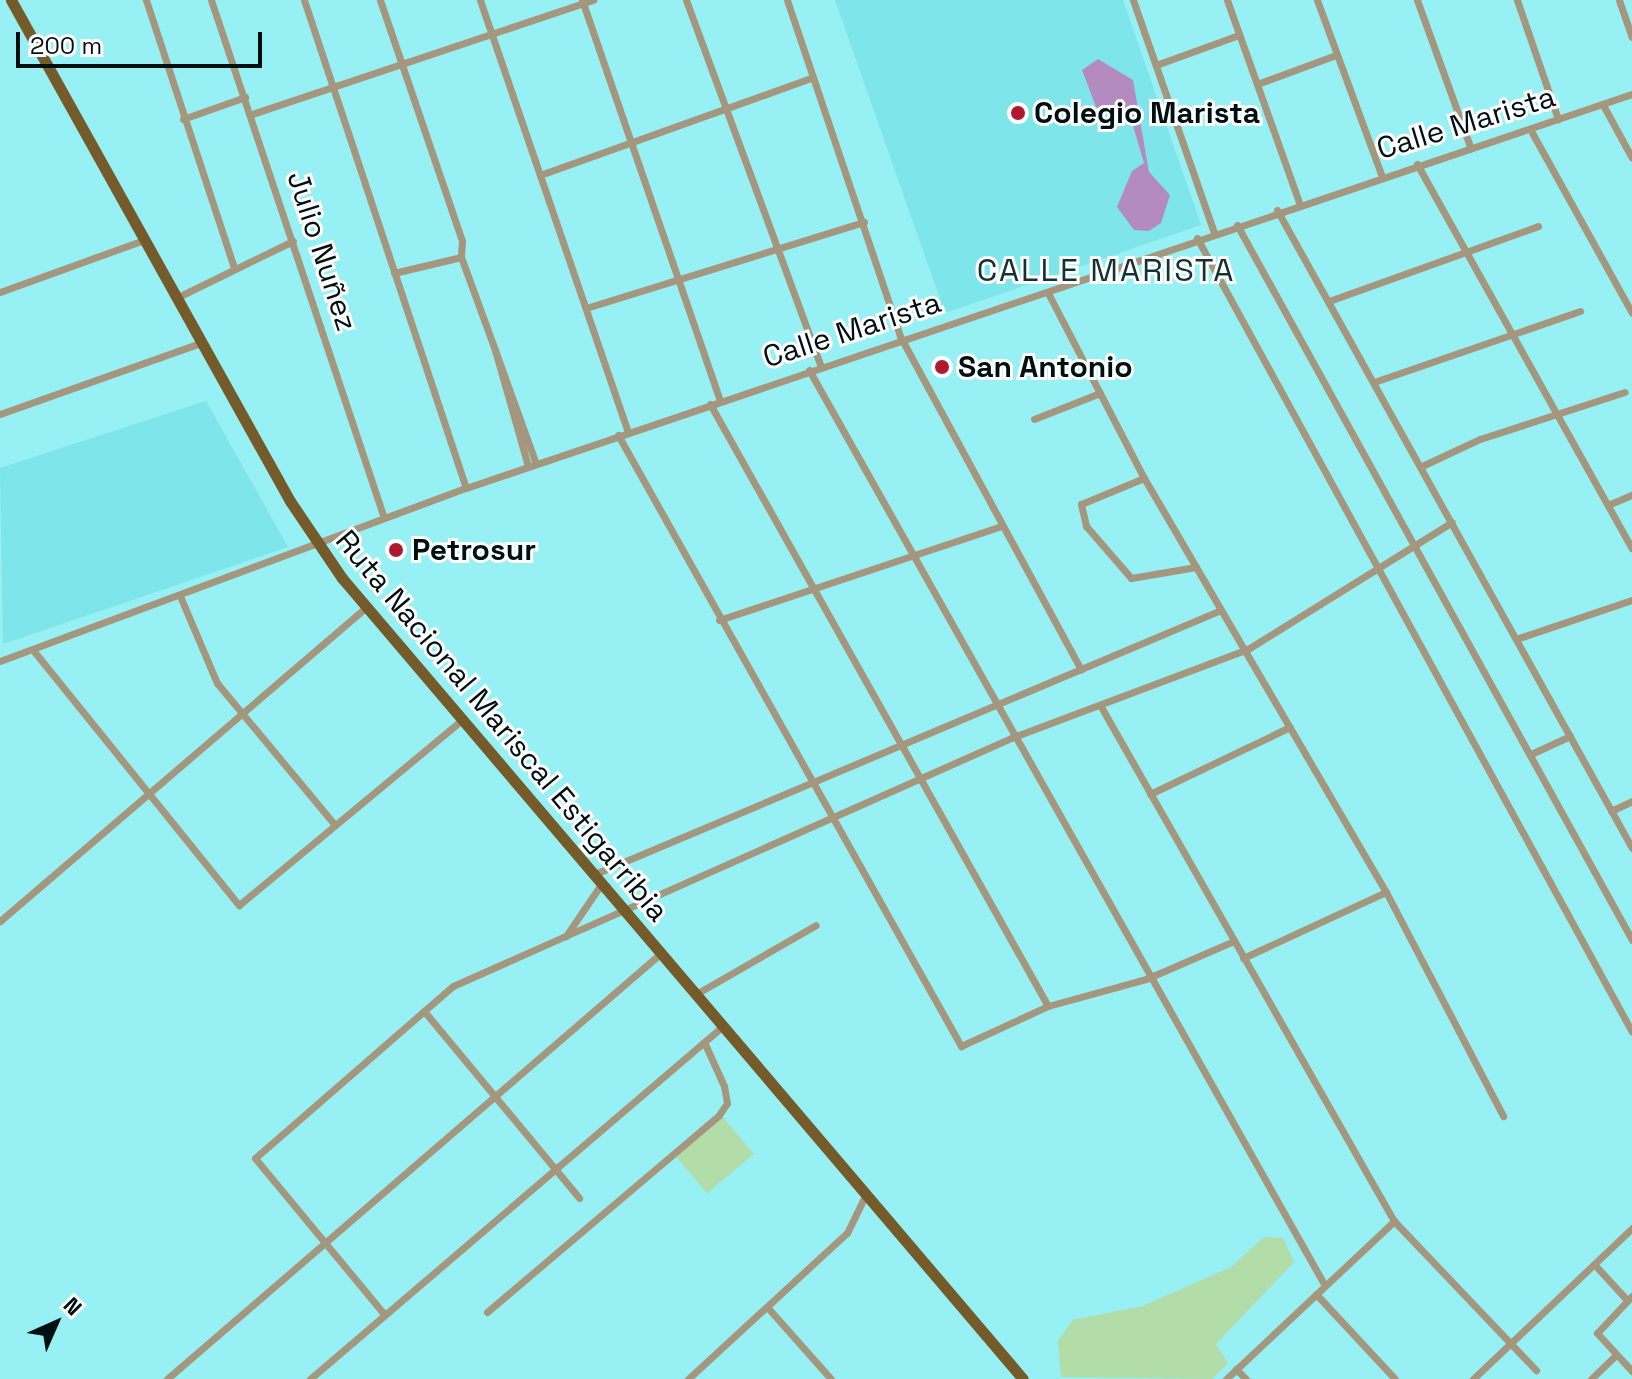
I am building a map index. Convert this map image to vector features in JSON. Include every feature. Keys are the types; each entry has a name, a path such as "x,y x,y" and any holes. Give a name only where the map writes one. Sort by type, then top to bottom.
{"main road":[{"name":"Ruta Nacional Mariscal Estigarribia","path":"11,0 201,343 318,544 365,608 624,907 1023,1379"}],"street":[{"path":"146,0 233,265"},
{"name":"Julio Nuñez","path":"211,0 252,114 384,518"},
{"path":"304,0 466,488"},
{"path":"380,0 399,68 458,227 461,257 532,465"},
{"path":"480,0 628,432"},
{"path":"252,114 334,90 593,0"},
{"path":"686,0 821,366"},
{"path":"787,0 901,338 1081,669"},
{"path":"1133,0 1214,233"},
{"path":"1227,0 1299,202"},
{"path":"1317,0 1381,174"},
{"path":"1417,0 1471,149"},
{"path":"1517,0 1558,119"},
{"path":"1619,0 1632,37"},
{"path":"582,2 720,400"},
{"path":"1156,65 1239,35"},
{"path":"1257,84 1336,55"},
{"path":"540,175 813,77"},
{"name":"Calle Marista","path":"0,661 466,488 618,435 901,338 1048,293 1381,174 1471,149 1632,94"},
{"path":"183,119 245,97"},
{"path":"1603,105 1632,158"},
{"path":"1530,129 1632,313"},
{"path":"1417,164 1632,548"},
{"path":"1277,210 1632,848"},
{"path":"586,308 864,222"},
{"path":"1237,225 1632,940"},
{"path":"1329,301 1538,226"},
{"path":"1197,238 1373,567 1632,1032"},
{"path":"0,292 144,240"},
{"path":"176,298 233,265 293,241"},
{"path":"394,273 461,257"},
{"path":"1048,293 1144,478 1221,610 1248,649 1386,892 1503,1116"},
{"path":"1374,382 1509,330 1580,311"},
{"path":"0,414 201,343"},
{"path":"809,370 907,555 1146,979 1324,1284"},
{"path":"1422,466 1557,414 1625,392"},
{"path":"1034,419 1100,393"},
{"path":"710,404 916,780 1048,1006"},
{"path":"618,435 810,785 961,1046 1048,1006 1146,979 1234,941"},
{"path":"1144,478 1081,504 1086,526 1131,578 1196,567"},
{"path":"1608,505 1632,495"},
{"path":"384,1314 255,1158 424,1011 473,974 566,936 624,907 1011,738 1248,649 1373,567 1414,547 1452,522"},
{"path":"719,620 810,587 1001,526"},
{"path":"180,596 200,655 240,711 334,824"},
{"path":"1516,639 1632,600"},
{"path":"0,921 146,790 365,608"},
{"path":"566,936 598,879 898,746 1221,610"},
{"path":"33,650 239,905 462,720"},
{"path":"1100,705 1394,1221 1536,1370"},
{"path":"1150,794 1290,727"},
{"path":"1531,754 1570,736"},
{"path":"1611,811 1632,801"},
{"path":"1243,958 1386,892"},
{"path":"696,994 816,925"},
{"path":"167,1379 661,953"},
{"path":"424,1011 579,1198"},
{"path":"310,1379 723,1026"},
{"path":"487,1312 719,1115 727,1103 724,1086 704,1042"},
{"path":"688,1379 847,1233 866,1194"},
{"path":"1226,1379 1394,1221"},
{"path":"1473,1379 1632,1228"},
{"path":"1594,1264 1630,1298 1597,1333 1632,1371"},
{"path":"1316,1294 1395,1379"},
{"path":"768,1308 830,1379"},
{"path":"1591,1379 1616,1355"},
{"path":"1236,1369 1246,1379"}],"shaded area":[{"name":"Colegio Marista","path":"835,0 1123,0 1201,225 945,313"},
{"path":"1098,59 1133,80 1149,172 1170,195 1161,223 1149,231 1134,230 1117,207 1132,171 1144,163 1131,119 1096,107 1082,70"},
{"path":"206,401 288,547 3,644 0,468"}],"green space":[{"path":"721,1115 754,1154 707,1193 674,1154"},
{"path":"1264,1237 1283,1238 1294,1262 1216,1344 1228,1363 1212,1379 1061,1377 1058,1341 1073,1320 1143,1306 1231,1267"}],"place":[{"name":"Colegio Marista","path":"1018,113"},
{"name":"San Antonio","path":"942,367"},
{"name":"Petrosur","path":"396,550"}],"district":[{"name":"CALLE MARISTA","path":"1106,270"}]}
